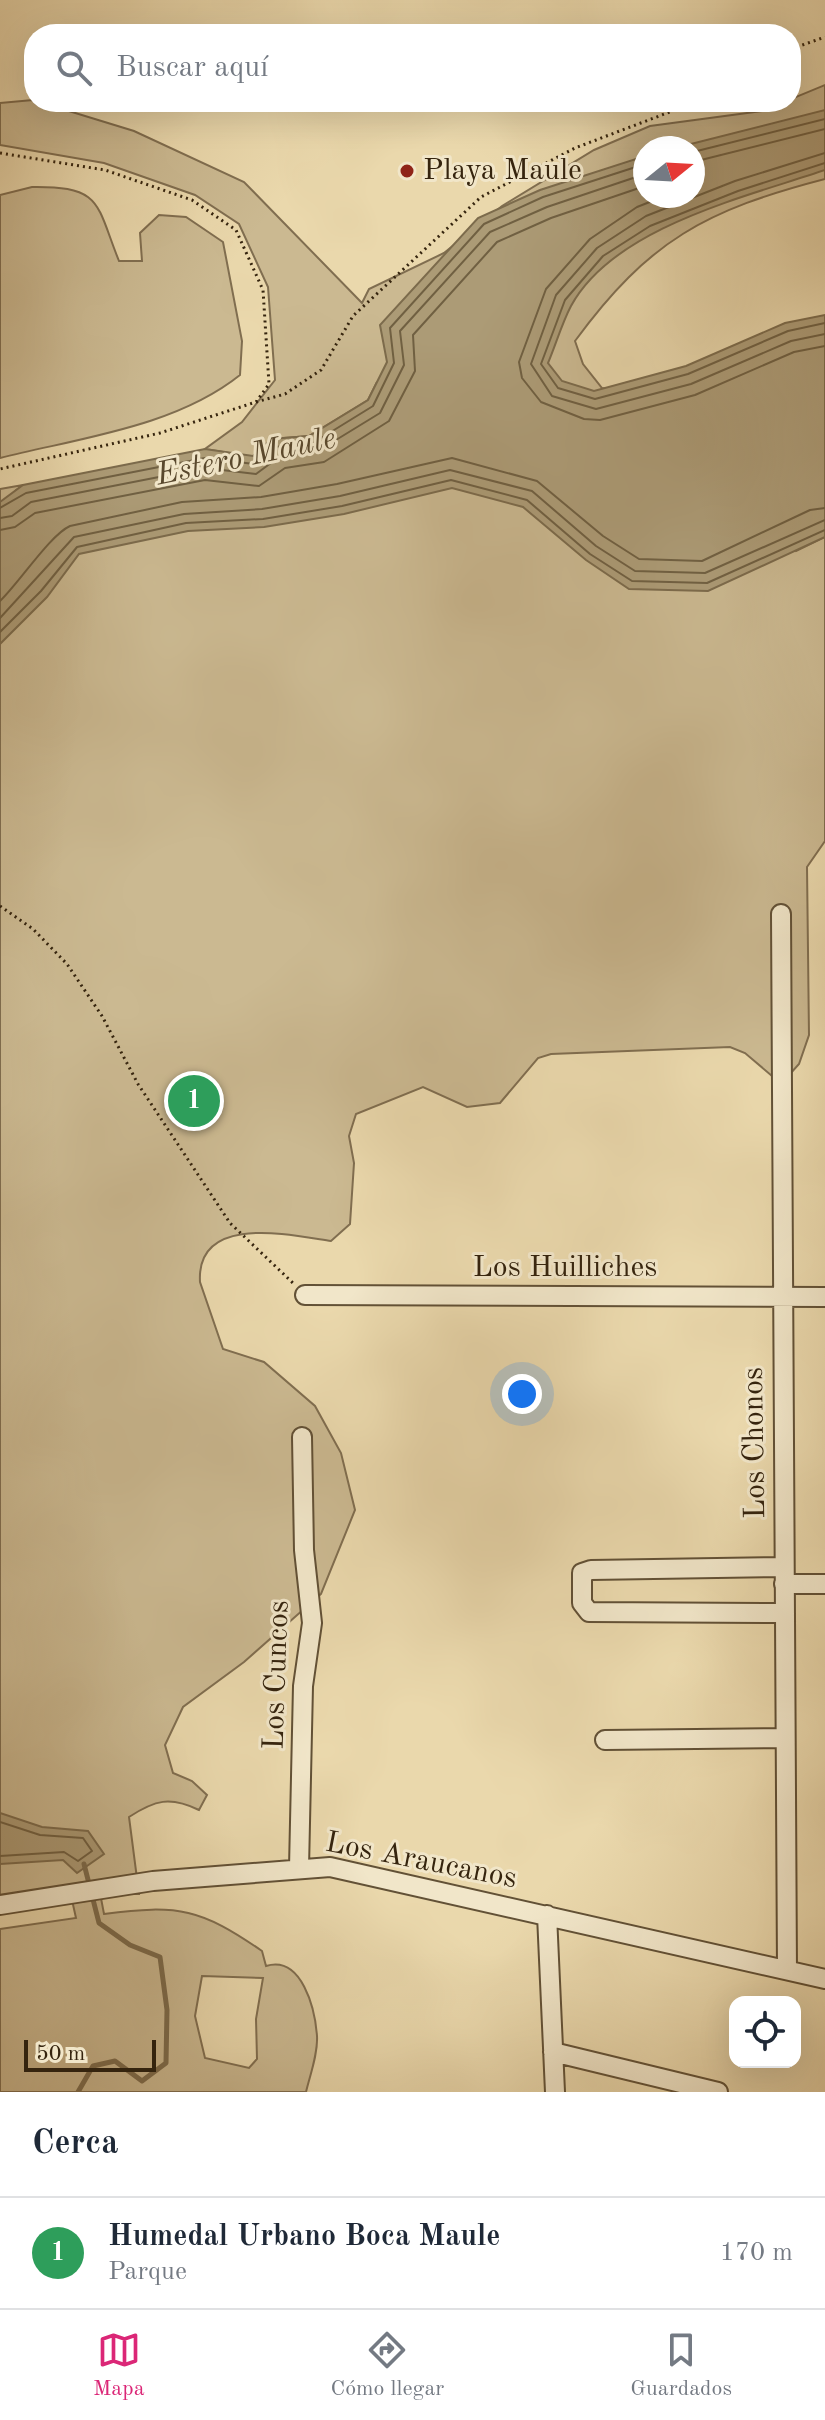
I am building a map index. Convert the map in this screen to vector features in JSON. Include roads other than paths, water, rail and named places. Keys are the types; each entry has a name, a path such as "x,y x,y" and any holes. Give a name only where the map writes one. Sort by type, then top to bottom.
{"street":[{"name":"Los Chonos","path":"781,914 787,1970"},
{"name":"Los Huilliches","path":"305,1295 825,1297"},
{"name":"Los Cuncos","path":"299,1868 303,1686 312,1623 304,1550 302,1437"},
{"path":"785,1613 589,1612 582,1603 582,1573 591,1570 784,1575 825,1584"},
{"path":"605,1740 785,1738"},
{"name":"Los Araucanos","path":"0,1905 153,1881 299,1868 346,1868 825,1979"},
{"path":"547,1915 555,2092"},
{"path":"553,2052 718,2092"}],"water":[{"path":"825,110 825,170 684,218 618,255 591,279 571,306 548,363 562,381 594,391 686,366 785,323 825,315 825,537 708,591 629,589 586,560 523,507 452,488 344,514 264,527 188,531 79,554 47,597 0,644 0,502 23,485 205,449 253,456 271,439 309,436 368,400 387,362 380,325 478,218 540,190 633,160 633,208 705,208 705,140"},
{"path":"0,1813 42,1827 88,1831 104,1854 77,1873 63,1860 0,1864"}],"waterway":[{"name":"Estero Maule","path":"78,2092 93,2066 115,2061 142,2081 166,2063 167,2010 160,1957 130,1945 99,1923 84,1864"}],"place":[{"name":"Playa Maule","path":"407,171"},
{"name":"Humedal Urbano Boca Maule","path":"194,1101"}]}
